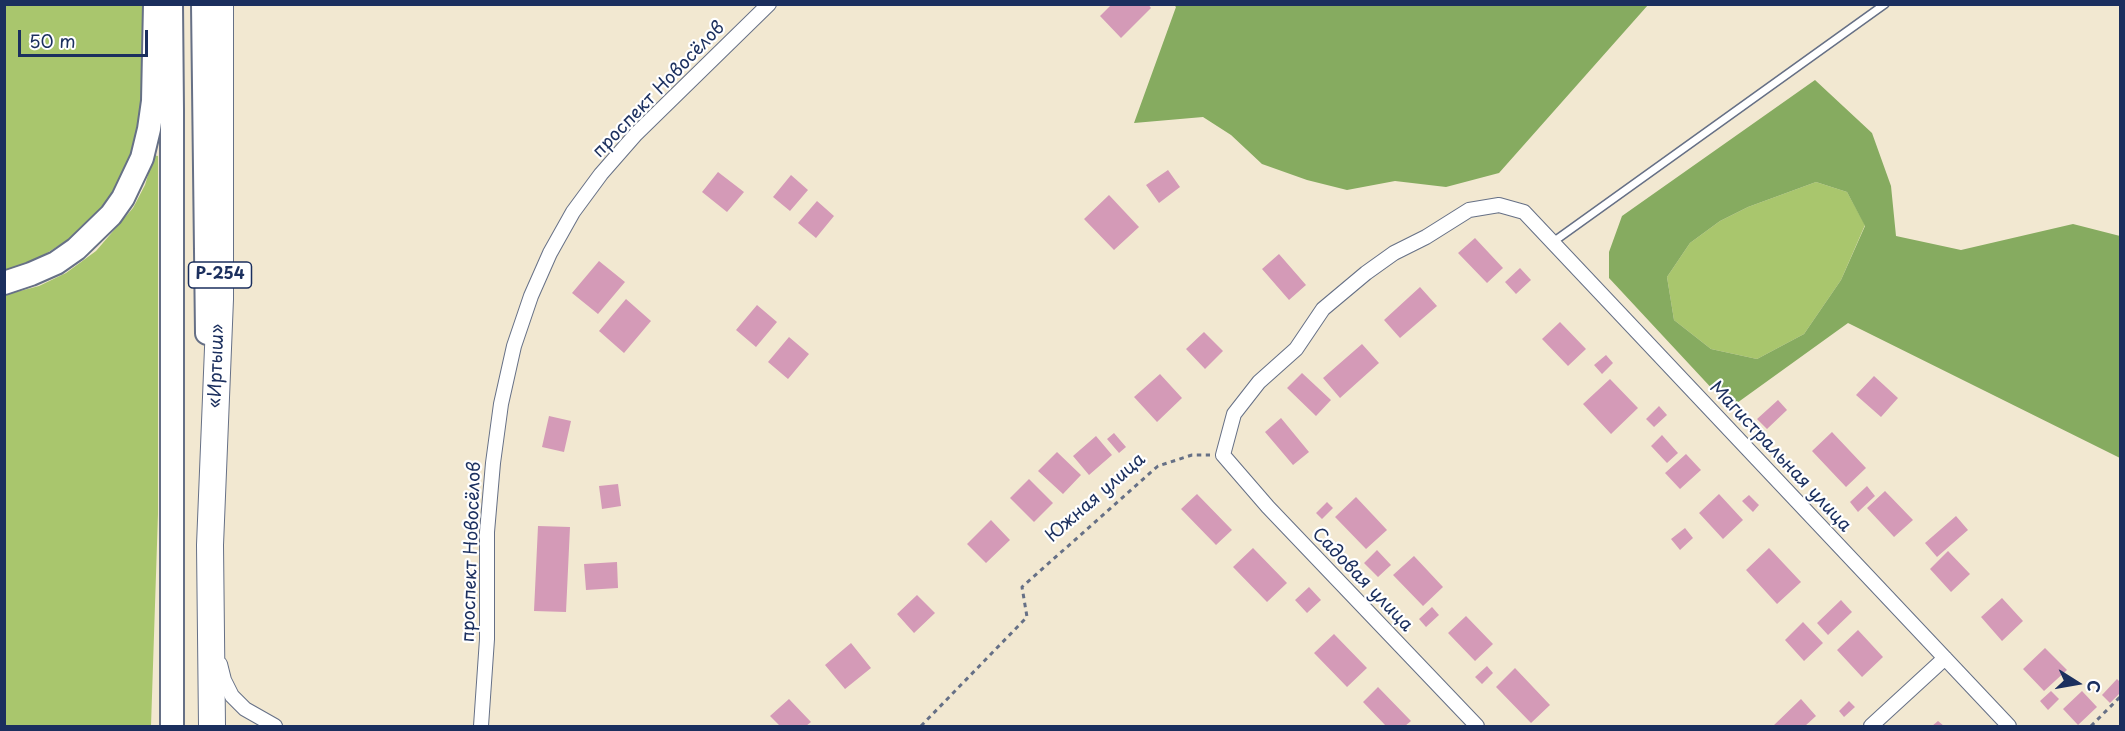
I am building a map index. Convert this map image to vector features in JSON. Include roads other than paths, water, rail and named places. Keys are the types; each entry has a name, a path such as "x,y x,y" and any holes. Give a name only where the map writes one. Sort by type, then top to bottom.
{"highway":[{"name":"«Иртыш»","path":"212,726 210,545 220,299 220,4"}],"main road":[{"path":"4,283 56,263 76,249 111,215 123,198 142,158 150,129 153,101 155,4"},
{"path":"171,4 172,726"},
{"path":"203,4 210,545"}],"street":[{"name":"проспект Новосёлов","path":"481,726 487,639 487,532 492,463 501,404 514,346 531,296 550,253 573,212 602,174 636,134 769,4"},
{"name":"Магистральная улица","path":"1223,455 1234,414 1259,382 1296,349 1323,309 1365,273 1469,210 1499,205 1524,212 2009,726"},
{"name":"Садовая улица","path":"1223,455 1268,507 1477,726"},
{"path":"210,624 224,680 232,696 245,709 275,726"},
{"path":"1871,726 1945,658"}],"lane":[{"path":"1553,242 1885,4"}]}
